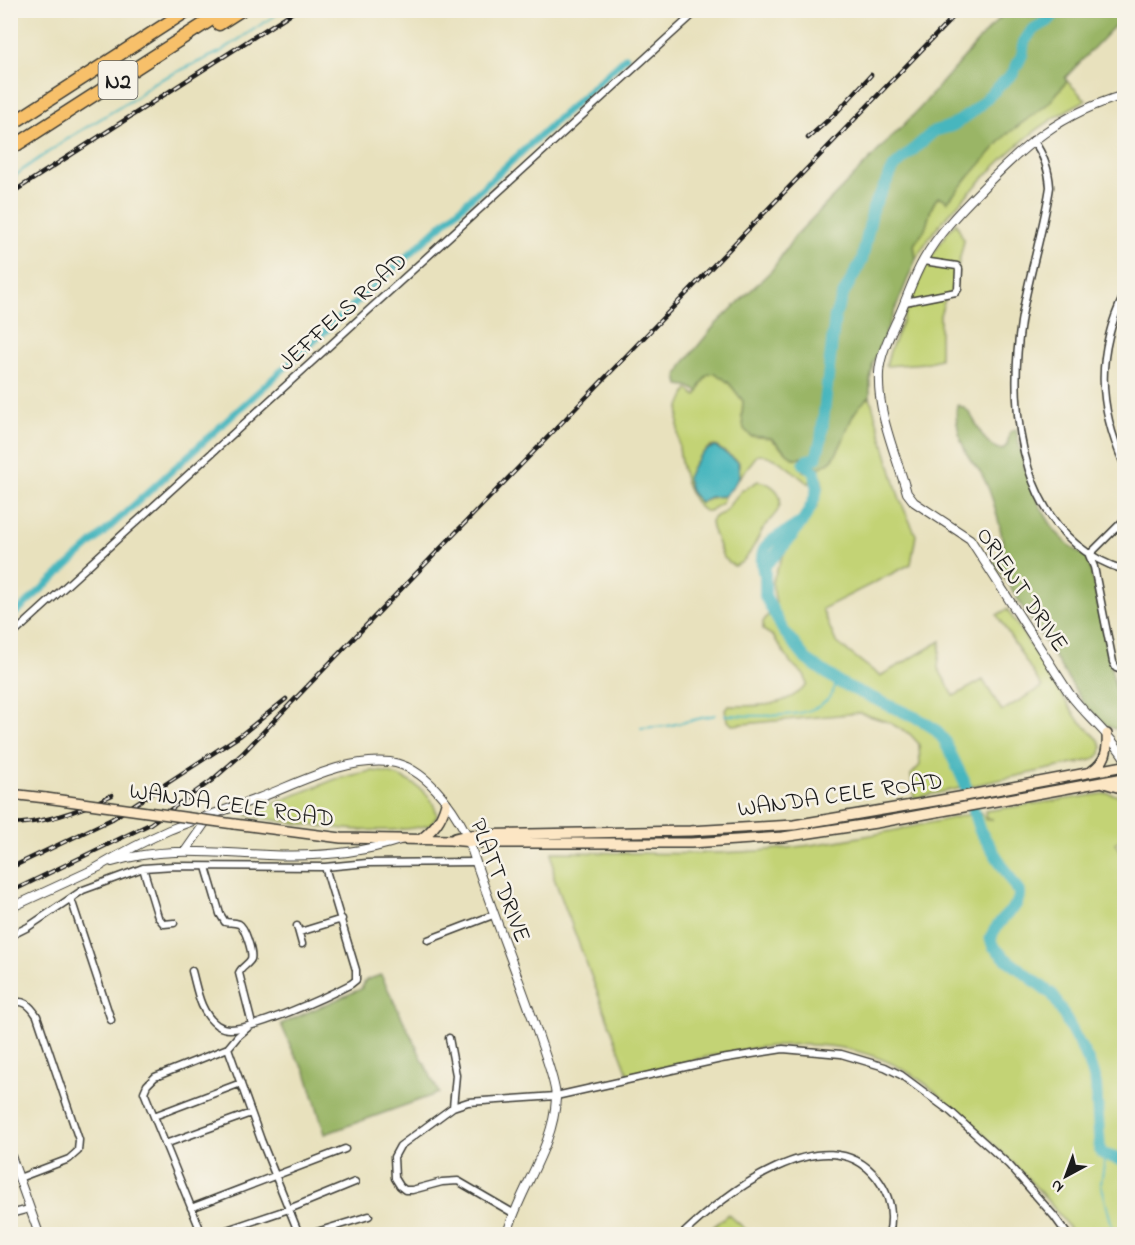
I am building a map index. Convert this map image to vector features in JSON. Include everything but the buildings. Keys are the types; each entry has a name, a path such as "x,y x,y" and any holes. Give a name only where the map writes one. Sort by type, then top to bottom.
{"highway":[{"name":"N2","path":"10,125 188,10"},
{"name":"N2","path":"10,149 226,10"},
{"path":"137,68 156,64 241,10"}],"main road":[{"path":"1088,774 1104,759 1108,745 1107,734"},
{"name":"WANDA CELE ROAD","path":"10,794 341,838 450,840 784,826 1125,766"},
{"name":"WANDA CELE ROAD","path":"468,839 627,844 738,840 821,832 1125,778"},
{"path":"1098,783 1125,789"},
{"path":"420,840 441,821 446,803"}],"street":[{"name":"JEFFELS ROAD","path":"10,637 698,10"},
{"name":"ORIENT DRIVE","path":"1125,95 1102,101 1065,118 1033,140 1012,158 943,229 923,261 879,370 879,394 907,493 914,502 970,538 1069,693 1125,757"},
{"path":"1033,140 1044,158 1050,188 1021,321 1017,355 1017,412 1028,464 1043,503 1064,534 1089,555 1125,570"},
{"path":"905,302 956,292 958,289 959,269 957,266 923,261"},
{"path":"1125,295 1112,324 1103,366 1104,402 1113,439 1125,464"},
{"path":"1089,555 1125,520"},
{"path":"1089,555 1094,567 1113,662 1116,668 1125,670"},
{"path":"1115,744 1125,747"},
{"name":"PLATT DRIVE","path":"96,868 161,834 338,768 370,762 392,762 415,772 433,786 468,839 493,915 525,997 556,1096 551,1127 513,1213 507,1234"},
{"path":"186,850 210,816"},
{"path":"10,908 96,868 148,853 186,850 312,855 368,850 401,840"},
{"path":"10,936 83,890 142,868 174,866 325,867 367,863 475,862"},
{"path":"206,867 220,914 225,922 243,927 248,941 252,957 239,974 252,1024"},
{"path":"192,971 208,1017 216,1024 229,1029 252,1024 338,992 351,984 356,980 356,970 325,867"},
{"path":"142,868 158,918 164,924 174,924"},
{"path":"71,899 111,1020"},
{"path":"428,940 493,915"},
{"path":"302,944 298,929 342,919"},
{"path":"10,1003 24,1002 31,1006 37,1016 79,1140 78,1150 69,1159 19,1178"},
{"path":"201,1234 144,1092 155,1077 228,1048 252,1024"},
{"path":"449,1038 456,1075 453,1107"},
{"path":"228,1048 298,1234"},
{"path":"513,1213 458,1181 405,1190 395,1178 394,1157 400,1146 453,1107 468,1102 556,1096 721,1059 783,1049 841,1054 865,1060 901,1075 951,1112 1010,1165 1067,1234"},
{"path":"153,1116 241,1083"},
{"path":"165,1144 251,1113"},
{"path":"190,1208 345,1149"},
{"path":"10,1153 39,1234"},
{"path":"683,1234 723,1200 778,1166 798,1158 824,1153 849,1158 874,1174 888,1197 891,1218 889,1234"},
{"path":"215,1234 289,1209 355,1182"},
{"path":"10,1214 29,1209"},
{"path":"310,1234 369,1216"}],"green space":[{"path":"1124,10 1124,16 1065,78 1067,81 1049,103 1006,135 947,202 938,197 935,201 925,229 914,245 916,259 873,363 870,397 856,410 833,459 819,468 806,457 793,458 771,438 751,436 744,429 743,401 729,383 715,373 707,375 699,392 679,385 677,376 684,363 715,325 772,270 795,236 921,107 983,35 1007,11"},
{"path":"1067,81 1086,100 1037,129 1011,151 948,215 916,259 914,245 927,225 931,208 938,197 947,201 1006,135 1049,103"},
{"path":"956,222 964,241 955,287 945,299 940,315 940,359 925,363 886,366 890,351 926,267"},
{"path":"715,373 729,383 743,401 742,417 751,436 770,438 793,458 803,459 799,464 803,471 810,473 812,477 809,484 779,461 758,454 740,477 739,462 716,446 709,447 692,467 688,481 689,488 700,503 710,498 724,496 722,503 709,511 704,511 696,503 690,492 681,463 678,418 688,389 696,396 707,374"},
{"path":"870,397 900,500 916,535 911,564 822,609 836,642 880,676 941,641 938,668 954,696 983,680 1002,711 1042,687 997,615 1007,609 1076,717 1099,740 1102,747 1101,754 1092,760 914,798 911,775 920,765 919,744 910,734 888,722 860,713 732,725 727,720 725,710 728,706 780,702 799,693 807,685 805,676 790,662 773,636 763,630 763,622 776,603 772,582 782,557 817,507 823,485 819,468 834,457 856,410"},
{"path":"957,405 969,413 987,441 1002,450 1007,445 1010,432 1016,429 1024,466 1041,508 1055,531 1070,546 1086,557 1122,720 1120,727 1114,729 1107,726 1084,704 993,560 1004,554 999,523 980,471 971,461 961,440 957,425"},
{"path":"758,481 776,490 780,504 747,556 734,566 723,557 711,521 723,513 741,491"},
{"path":"371,771 391,774 421,789 429,797 437,816 430,825 408,829 363,830 293,823 247,814 336,779"},
{"path":"1108,793 1124,797 1124,837 1115,843 1122,854 1124,853 1124,1234 1073,1234 1027,1178 950,1104 914,1076 871,1055 837,1047 768,1046 698,1059 629,1076 554,878 552,852 758,851 814,845 980,812 987,820 993,819 986,818 985,811"},
{"path":"381,975 439,1093 325,1134 306,1072 294,1054 281,1024 361,989 366,980"},
{"path":"728,1214 751,1234 705,1234"}],"water":[{"path":"716,447 738,462 739,476 724,496 710,497 700,502 692,494 687,478 702,454"}],"waterway":[{"path":"10,180 72,136 135,98 153,83 220,52 283,10"},
{"path":"1058,10 1048,21 1032,30 1024,42 1022,55 1013,73 971,113 952,126 934,131 894,167 873,208 862,260 835,315 821,440 816,458 807,460 804,464 815,472 817,486 815,496 805,517 781,549 765,565 765,596 783,630 806,659 842,684 919,719 935,729 944,740 964,781 979,829 1019,892 1016,905 990,938 993,946 1053,995 1089,1062 1096,1084 1100,1151 1124,1161"},
{"path":"10,618 626,57"},
{"path":"763,571 762,561 766,546 797,525"},
{"path":"725,715 774,716 808,711 822,704 831,694 836,680"},
{"path":"641,728 667,726 715,715"},
{"path":"1103,1154 1105,1158 1101,1183 1114,1234"}],"railway":[{"path":"10,194 296,10"},
{"path":"10,892 150,824 211,781 242,754 960,10"},
{"path":"808,138 836,113 871,75"},
{"path":"10,868 112,819 241,735 286,699"},
{"path":"10,824 63,815 112,795"}]}
